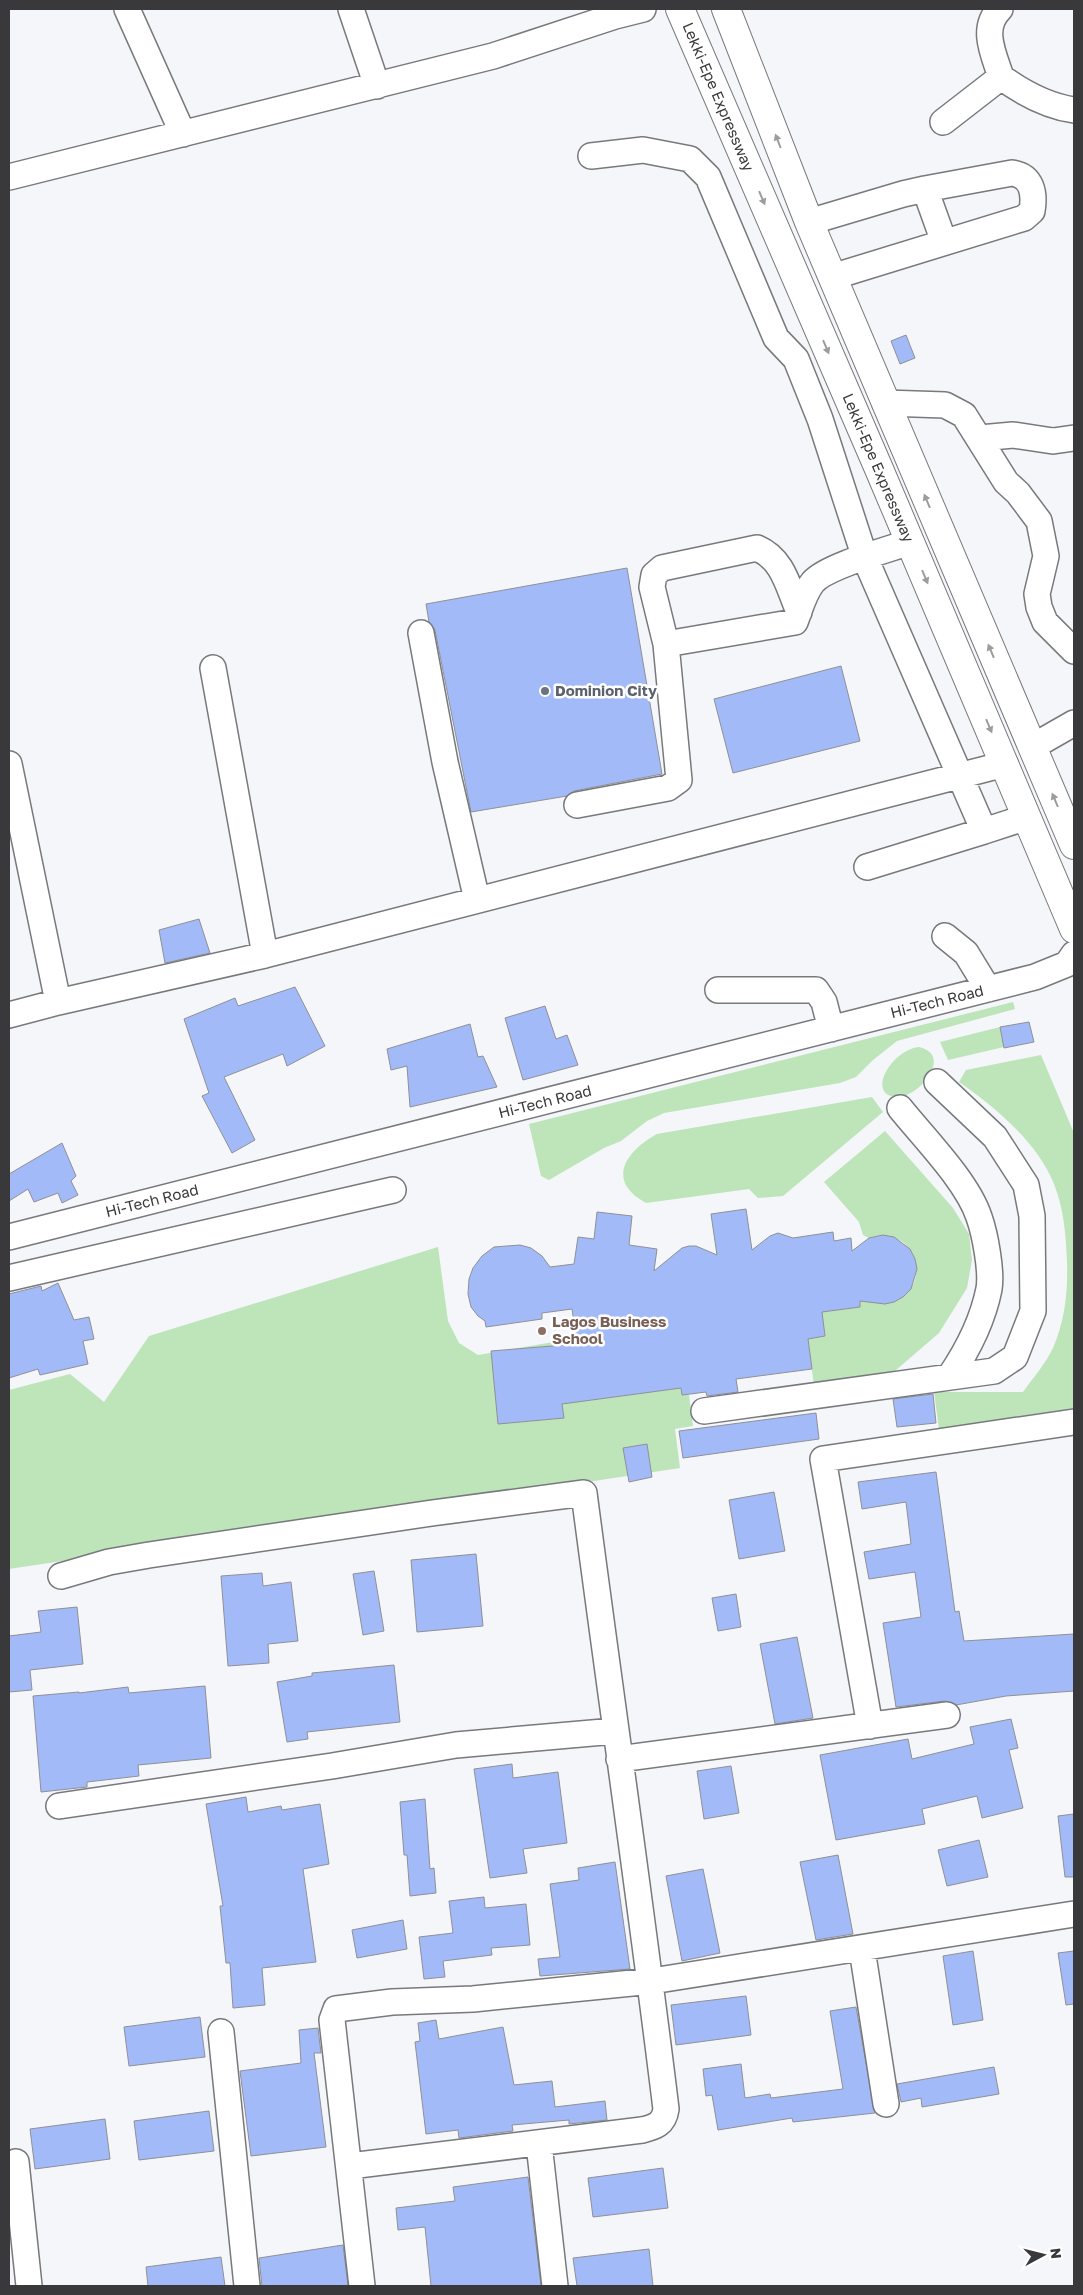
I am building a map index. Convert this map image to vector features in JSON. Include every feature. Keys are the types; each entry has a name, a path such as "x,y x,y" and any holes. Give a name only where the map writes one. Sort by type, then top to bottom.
{"highway":[{"name":"Lekki-Epe Expressway","path":"680,9 910,542 1074,929"},
{"path":"726,9 809,222 1074,845"}],"street":[{"path":"127,9 183,134"},
{"path":"351,9 377,86"},
{"path":"9,177 493,56 615,16 643,9"},
{"path":"1000,9 991,27 989,40 1001,77 1020,90 1057,108 1074,110"},
{"path":"943,122 1001,77"},
{"path":"591,156 643,150 690,159 708,177 776,338 796,359 820,419 865,558 984,831"},
{"path":"809,222 902,194 1012,173 1021,174 1028,179 1032,188 1032,211 1024,218 832,277"},
{"path":"925,189 944,242"},
{"path":"885,403 945,405 964,415 1006,482 1018,493 1039,521 1046,556 1037,594 1039,607 1045,622 1074,651"},
{"path":"980,438 1014,435 1053,442 1074,438"},
{"path":"666,644 795,622 813,582 829,571 910,542"},
{"path":"577,805 668,788 679,780 666,644 652,587 654,576 662,568 757,548 769,553 777,562 799,612"},
{"path":"421,633 445,762 477,900"},
{"path":"213,668 265,955"},
{"path":"1032,747 1074,723"},
{"path":"9,764 58,1002"},
{"path":"9,1014 265,955 960,778 1005,764"},
{"path":"867,867 1027,817"},
{"path":"946,936 966,953 988,989"},
{"name":"Hi-Tech Road","path":"9,1237 1035,977 1067,964 1074,954"},
{"path":"718,990 816,990 824,1002 831,1029"},
{"path":"704,1411 994,1371 1015,1356 1033,1311 1034,1258 1032,1216 1026,1185 995,1137 937,1082"},
{"path":"900,1108 954,1174 970,1198 979,1216 986,1250 989,1288 964,1354 950,1376"},
{"path":"9,1278 393,1190"},
{"path":"870,1726 823,1459 1074,1422"},
{"path":"61,1576 109,1562 148,1555 432,1513 584,1493 615,1731 652,1981 666,2109 665,2118 656,2126 642,2130 350,2166"},
{"path":"619,1759 947,1715"},
{"path":"59,1806 332,1766 456,1744 615,1731"},
{"path":"362,2286 350,2166 332,2020 336,2009 383,2003 473,1999 652,1981 1074,1914"},
{"path":"862,1949 886,2104"},
{"path":"221,2032 248,2286"},
{"path":"539,2144 555,2286"},
{"path":"16,2162 22,2282"}],"green space":[{"path":"1013,1002 1015,1009 897,1041 873,1060 856,1077 840,1083 664,1113 647,1121 621,1141 604,1148 549,1180 541,1176 529,1124"},
{"path":"1000,1027 1004,1047 948,1060 940,1042"},
{"path":"919,1047 929,1051 933,1058 933,1067 929,1075 915,1091 897,1097 888,1095 883,1089 883,1082 891,1064 899,1056"},
{"path":"1041,1055 1074,1133 1074,1408 939,1429 934,1392 1023,1392 1050,1354 1063,1316 1066,1295 1067,1252 1062,1213 1054,1184 1037,1154 1014,1127 986,1102 959,1082 966,1070"},
{"path":"872,1097 883,1112 783,1196 758,1198 749,1189 646,1203 633,1194 626,1185 623,1176 624,1167 629,1158 636,1149 657,1134"},
{"path":"885,1131 953,1208 969,1234 972,1260 967,1288 939,1333 888,1377 814,1386 808,1339 825,1336 822,1312 860,1307 859,1301 894,1301 906,1295 913,1285 916,1273 915,1260 910,1249 900,1241 887,1236 869,1238 863,1235 859,1222 824,1182"},
{"path":"438,1247 448,1321 459,1343 478,1355 577,1338 585,1401 681,1388 682,1395 689,1395 693,1426 675,1429 680,1468 9,1569 9,1390 70,1374 104,1402 149,1336"}],"building":[{"path":"906,335 915,358 900,364 891,341"},
{"name":"Dominion City","path":"627,568 662,774 574,791 567,796 471,812 435,630 429,622 426,604"},
{"path":"841,666 860,741 733,773 714,699"},
{"path":"199,919 210,953 165,963 159,930"},
{"path":"295,987 325,1046 287,1066 283,1054 224,1077 255,1140 232,1153 202,1096 209,1093 184,1019 235,998 238,1006"},
{"path":"545,1006 556,1039 567,1035 578,1065 523,1080 505,1018"},
{"path":"1029,1022 1034,1042 1004,1048 1000,1027"},
{"path":"470,1024 478,1057 483,1056 497,1087 410,1107 407,1066 391,1070 387,1049"},
{"path":"62,1143 76,1176 71,1181 78,1195 62,1203 58,1193 34,1202 28,1189 9,1201 9,1174"},
{"path":"746,1209 752,1250 770,1236 778,1233 793,1238 833,1232 834,1241 851,1238 852,1251 869,1238 883,1235 894,1237 910,1249 915,1259 917,1269 911,1289 894,1302 885,1304 860,1301 860,1307 822,1312 825,1336 808,1339 812,1369 736,1379 738,1392 707,1396 706,1392 682,1395 681,1388 562,1404 564,1418 498,1424 491,1351 577,1344 572,1309 542,1313 542,1319 486,1327 485,1321 471,1307 468,1294 469,1279 473,1268 482,1256 494,1247 520,1245 531,1248 542,1256 550,1267 574,1264 578,1237 594,1239 597,1212 632,1216 629,1245 657,1249 654,1271 682,1248 689,1246 696,1246 717,1255 711,1214"},
{"path":"58,1283 74,1320 89,1317 94,1339 83,1341 88,1364 40,1375 38,1369 9,1378 9,1294 41,1286 42,1291"},
{"path":"933,1394 936,1423 897,1427 893,1399"},
{"path":"816,1413 819,1439 683,1458 679,1431"},
{"path":"647,1444 652,1477 629,1482 623,1448"},
{"path":"936,1472 955,1612 959,1611 964,1641 1074,1634 1074,1691 1006,1696 956,1705 945,1701 896,1707 883,1623 921,1617 915,1572 869,1579 864,1552 911,1544 906,1502 862,1509 858,1482"},
{"path":"774,1492 785,1551 739,1559 729,1500"},
{"path":"476,1554 483,1626 417,1632 411,1560"},
{"path":"374,1571 384,1631 363,1635 353,1574"},
{"path":"262,1573 263,1586 291,1582 298,1641 268,1644 269,1663 228,1666 221,1576"},
{"path":"736,1594 741,1627 718,1631 712,1598"},
{"path":"77,1607 83,1664 30,1670 32,1690 9,1692 9,1636 41,1632 38,1611"},
{"path":"797,1637 813,1718 775,1724 760,1644"},
{"path":"394,1665 400,1722 307,1732 308,1739 287,1742 277,1682 312,1676 312,1673"},
{"path":"205,1686 211,1758 138,1765 139,1776 87,1782 87,1787 41,1792 33,1696 128,1687 129,1693"},
{"path":"1011,1719 1018,1748 1009,1750 1023,1808 982,1818 977,1796 922,1809 925,1824 836,1840 820,1755 908,1739 912,1759 974,1744 970,1727"},
{"path":"512,1764 513,1778 558,1772 567,1843 523,1849 527,1873 490,1878 474,1769"},
{"path":"731,1766 739,1813 704,1819 697,1771"},
{"path":"246,1797 248,1812 281,1806 282,1810 320,1804 329,1864 303,1869 316,1962 262,1968 265,2005 233,2008 230,1963 226,1963 220,1906 223,1906 206,1804"},
{"path":"425,1799 430,1869 434,1868 436,1893 410,1896 407,1855 404,1855 400,1802"},
{"path":"1074,1814 1074,1877 1065,1877 1058,1816"},
{"path":"979,1840 988,1877 947,1886 938,1850"},
{"path":"838,1855 853,1934 816,1940 800,1862"},
{"path":"615,1862 630,1969 540,1976 538,1959 560,1957 550,1884 579,1880 578,1868"},
{"path":"703,1869 720,1953 682,1961 666,1876"},
{"path":"484,1897 485,1908 526,1904 530,1945 491,1948 492,1955 443,1961 445,1977 424,1979 419,1937 453,1933 449,1901"},
{"path":"403,1920 407,1949 357,1958 352,1930"},
{"path":"973,1951 983,2020 953,2025 943,1956"},
{"path":"1074,1951 1074,2004 1066,2005 1058,1953"},
{"path":"746,1996 751,2035 676,2045 671,2005"},
{"path":"856,2007 875,2113 793,2122 792,2118 718,2130 712,2095 706,2096 703,2069 741,2064 745,2098 770,2094 771,2098 843,2089 830,2011"},
{"path":"200,2017 205,2057 129,2066 124,2027"},
{"path":"436,2020 439,2039 503,2027 514,2085 552,2081 555,2107 605,2101 607,2120 569,2124 569,2120 512,2125 513,2131 459,2138 458,2130 426,2134 415,2042 420,2041 418,2023"},
{"path":"318,2028 321,2053 314,2053 326,2147 251,2156 240,2071 301,2063 299,2030"},
{"path":"994,2067 999,2094 922,2107 921,2098 901,2102 897,2084"},
{"path":"209,2111 214,2151 139,2160 134,2121"},
{"path":"105,2119 110,2159 35,2169 30,2129"},
{"path":"663,2168 668,2208 593,2217 588,2178"},
{"path":"528,2177 541,2286 431,2286 425,2227 398,2230 396,2208 455,2201 453,2187"},
{"path":"343,2245 348,2286 262,2286 259,2258"},
{"path":"649,2249 653,2286 577,2286 573,2258"},
{"path":"221,2257 225,2286 148,2286 146,2267"}],"place":[{"name":"Dominion City","path":"545,691"},
{"name":"Lagos Business School","path":"542,1331"}]}
